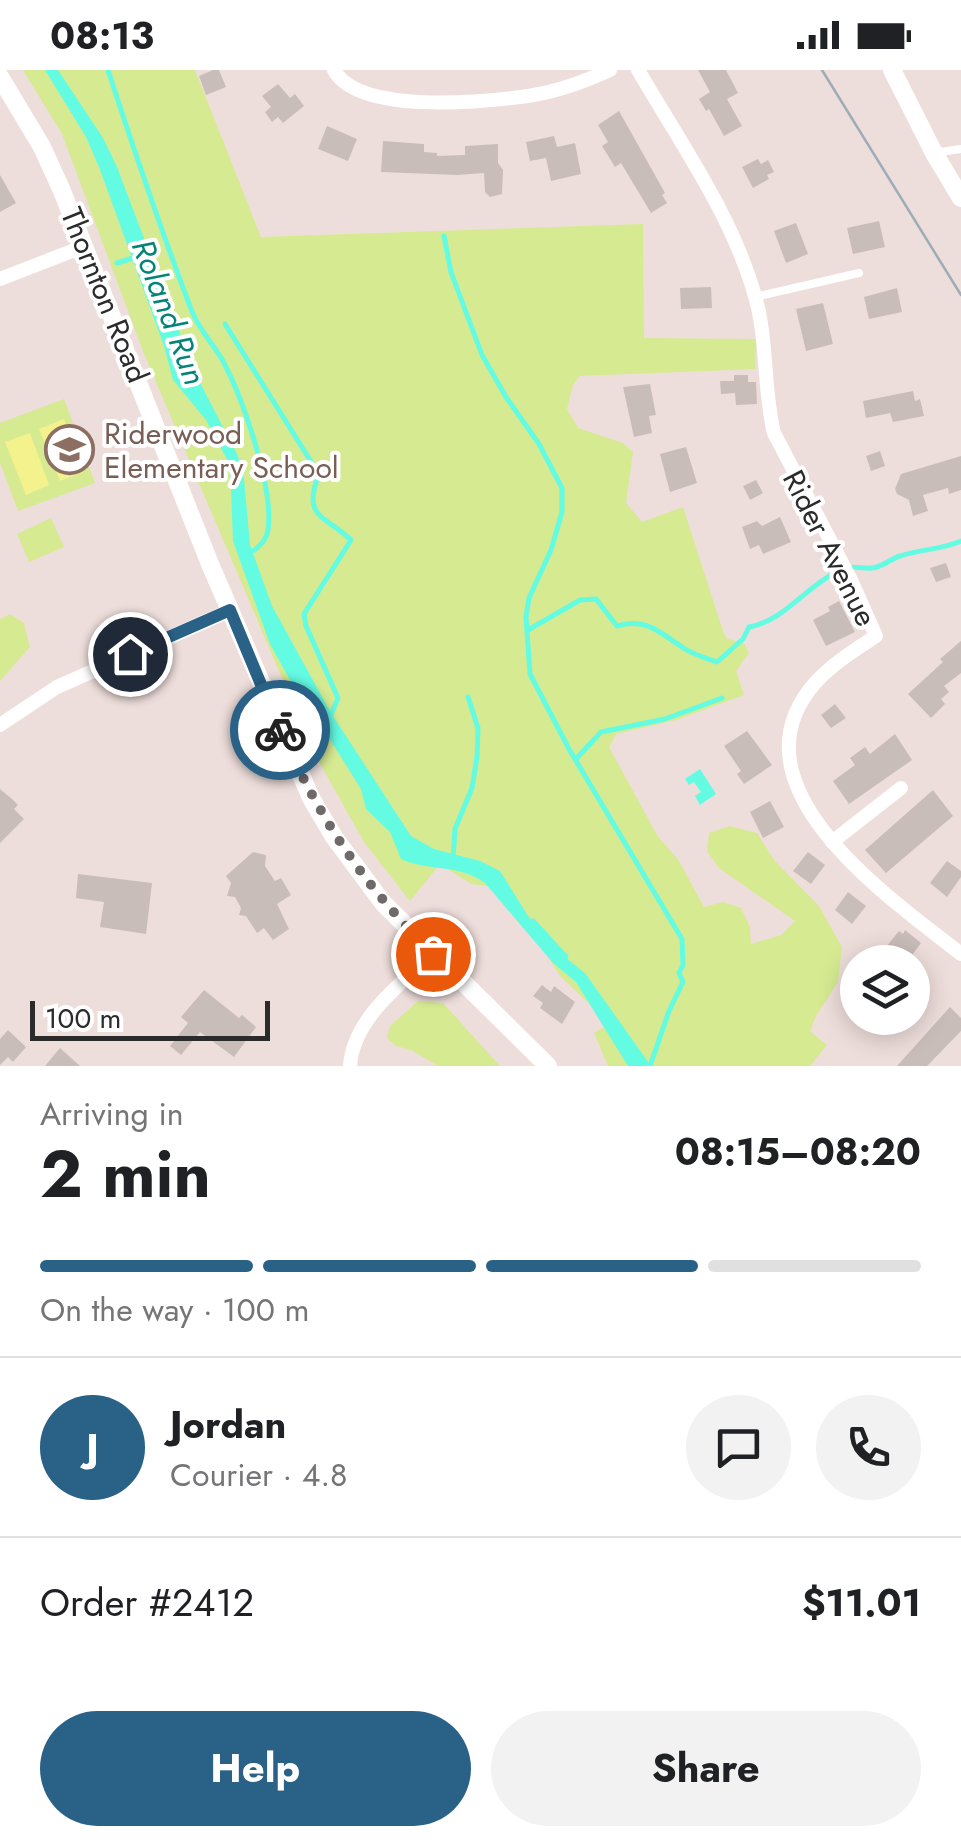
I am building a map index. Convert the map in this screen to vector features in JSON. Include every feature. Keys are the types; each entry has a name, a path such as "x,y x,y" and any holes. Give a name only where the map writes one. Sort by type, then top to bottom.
{"street":[{"path":"334,70 347,85 367,96 464,102 530,96 571,86 610,70"},
{"name":"Rider Avenue","path":"638,70 728,228 755,297 774,433 876,636 816,682 798,709 791,740 798,788 832,842 870,880 961,954"},
{"path":"892,70 961,198"},
{"name":"Thornton Road","path":"0,77 42,147 85,246 230,610 318,811 367,883 433,954 548,1066"},
{"path":"0,279 85,246"},
{"path":"0,725 57,687 230,610"},
{"path":"832,842 900,788"},
{"path":"350,1066 360,1032 369,1018 433,954"}],"lane":[{"path":"934,153 961,149"},
{"path":"755,297 858,272"}],"shaded area":[{"path":"23,70 195,70 261,237 643,224 644,338 756,339 755,369 580,376 573,385 567,409 578,428 623,443 633,452 626,503 642,522 683,507 724,634 744,643 749,653 736,671 744,695 676,720 616,734 609,747 657,835 679,861 704,907 723,902 741,908 750,927 751,944 781,935 795,921 719,868 707,851 709,833 730,826 757,833 774,860 819,906 841,945 840,964 838,982 810,1031 827,1045 810,1066 608,1066 594,1033 610,1024 560,976 495,887 471,884 440,864 410,901 364,842 313,751 144,354 62,134"},
{"path":"64,399 95,483 18,511 0,463 0,423"},
{"path":"64,419 84,472 60,481 39,429"},
{"path":"30,433 49,485 26,495 5,442"},
{"path":"51,518 64,547 29,562 17,534"},
{"path":"10,614 24,623 30,647 0,681 0,619"},
{"path":"418,1001 443,1003 500,1066 438,1066 396,1046 387,1038 390,1026"}],"water":[{"name":"Roland Run","path":"45,70 58,70 103,138 117,167 195,373 238,456 250,545 272,606 331,713 411,836 434,849 480,861 500,871 528,916 585,973 651,1066 628,1066 576,982 553,963 485,883 454,870 401,859 390,832 366,809 361,789 324,730 298,707 290,680 270,644 233,541 230,465 206,420 173,380 99,167 86,137"},
{"path":"700,769 716,794 700,805 695,796 701,792 694,782 689,785 685,779"}],"building":[{"path":"219,70 226,87 206,95 199,76"},
{"path":"698,70 726,70 738,93 727,99 742,126 724,136 699,99 710,92"},
{"path":"278,84 290,98 295,94 304,106 283,123 278,117 272,122 265,112 271,107 262,96"},
{"path":"619,111 665,193 662,195 667,203 651,213 621,163 615,167 602,146 608,142 598,125"},
{"path":"327,126 357,139 348,161 318,149"},
{"path":"554,136 557,147 575,143 581,174 551,181 546,158 530,161 526,142"},
{"path":"383,141 424,144 424,152 437,156 465,155 465,146 498,144 502,194 490,197 485,192 484,173 381,172"},
{"path":"758,159 761,164 768,160 774,172 753,188 742,167"},
{"path":"0,175 16,203 0,212"},
{"path":"879,221 885,247 853,254 847,228"},
{"path":"796,223 808,254 786,263 774,231"},
{"path":"711,287 712,308 681,309 680,288"},
{"path":"897,288 902,312 869,319 864,297"},
{"path":"823,303 833,344 806,351 796,309"},
{"path":"734,375 748,375 748,382 756,382 757,404 736,405 735,393 721,394 720,381 734,381"},
{"path":"650,384 656,415 649,416 652,433 634,437 623,387"},
{"path":"913,391 915,401 920,399 924,416 893,422 890,413 866,418 863,401"},
{"path":"686,447 697,483 670,492 660,454"},
{"path":"880,451 885,466 871,471 866,456"},
{"path":"961,456 961,490 949,494 948,488 923,495 928,511 913,516 909,500 895,489 901,474"},
{"path":"756,480 763,493 750,500 743,486"},
{"path":"780,517 791,542 763,554 759,545 750,549 742,527 757,521 762,526"},
{"path":"946,563 951,577 936,582 930,568"},
{"path":"839,601 855,632 826,646 813,620"},
{"path":"961,641 961,673 944,686 949,692 941,699 945,704 931,718 908,694"},
{"path":"835,704 846,718 831,728 821,715"},
{"path":"747,731 772,765 744,784 737,774 741,771 724,746"},
{"path":"895,734 912,760 849,804 833,781 855,765 850,758 865,747 870,754"},
{"path":"0,789 18,805 14,809 24,819 0,843"},
{"path":"933,790 953,816 886,873 865,850"},
{"path":"770,801 784,827 763,838 750,812"},
{"path":"253,852 266,855 265,866 275,881 281,878 291,895 277,904 289,929 273,940 264,928 257,933 246,916 239,915 241,908 235,897 227,896 231,883 226,876"},
{"path":"808,852 825,865 811,884 793,871"},
{"path":"947,861 961,871 961,877 947,897 930,883"},
{"path":"78,874 152,883 146,934 100,927 104,902 76,898"},
{"path":"848,892 866,906 852,924 835,910"},
{"path":"905,930 921,943 888,945 899,931 903,934"},
{"path":"542,985 551,992 554,986 575,1002 562,1024 540,1008 543,1003 533,996"},
{"path":"204,990 256,1027 234,1057 200,1032 181,1055 170,1046 188,1023 181,1017"},
{"path":"950,1007 961,1018 961,1031 927,1066 897,1066 925,1035 930,1035 930,1029"},
{"path":"8,1030 26,1047 13,1062 8,1057 0,1065 0,1039"},
{"path":"60,1048 80,1066 45,1066"}],"waterway":[{"path":"108,70 191,309 223,361 248,420 269,512 266,537 250,553"},
{"path":"444,236 451,272 482,355 562,488 562,512 551,550 529,598 526,617 530,674 569,749 682,939 683,965 679,973 683,982 650,1066"},
{"path":"117,263 133,258"},
{"path":"225,324 315,468 315,509 351,540 304,614 338,698 330,717"},
{"path":"528,630 580,600 596,599 617,626 646,625 689,651 717,662 743,639 749,627 776,616 835,573 852,567 876,567 900,556 961,541"},
{"path":"453,859 455,829 472,788 477,757 478,728 468,697"},
{"path":"576,759 601,732 665,719 722,698"},
{"name":"Roland Run","path":"533,921 566,957"}],"tram line":[{"path":"822,70 961,295"}],"way so far":[{"path":"280,730 334,837 383,903 433,954"}],"place":[{"name":"Riderwood Elementary School","path":"69,450"}],"route":[{"path":"130,654 230,610 280,730"}]}
